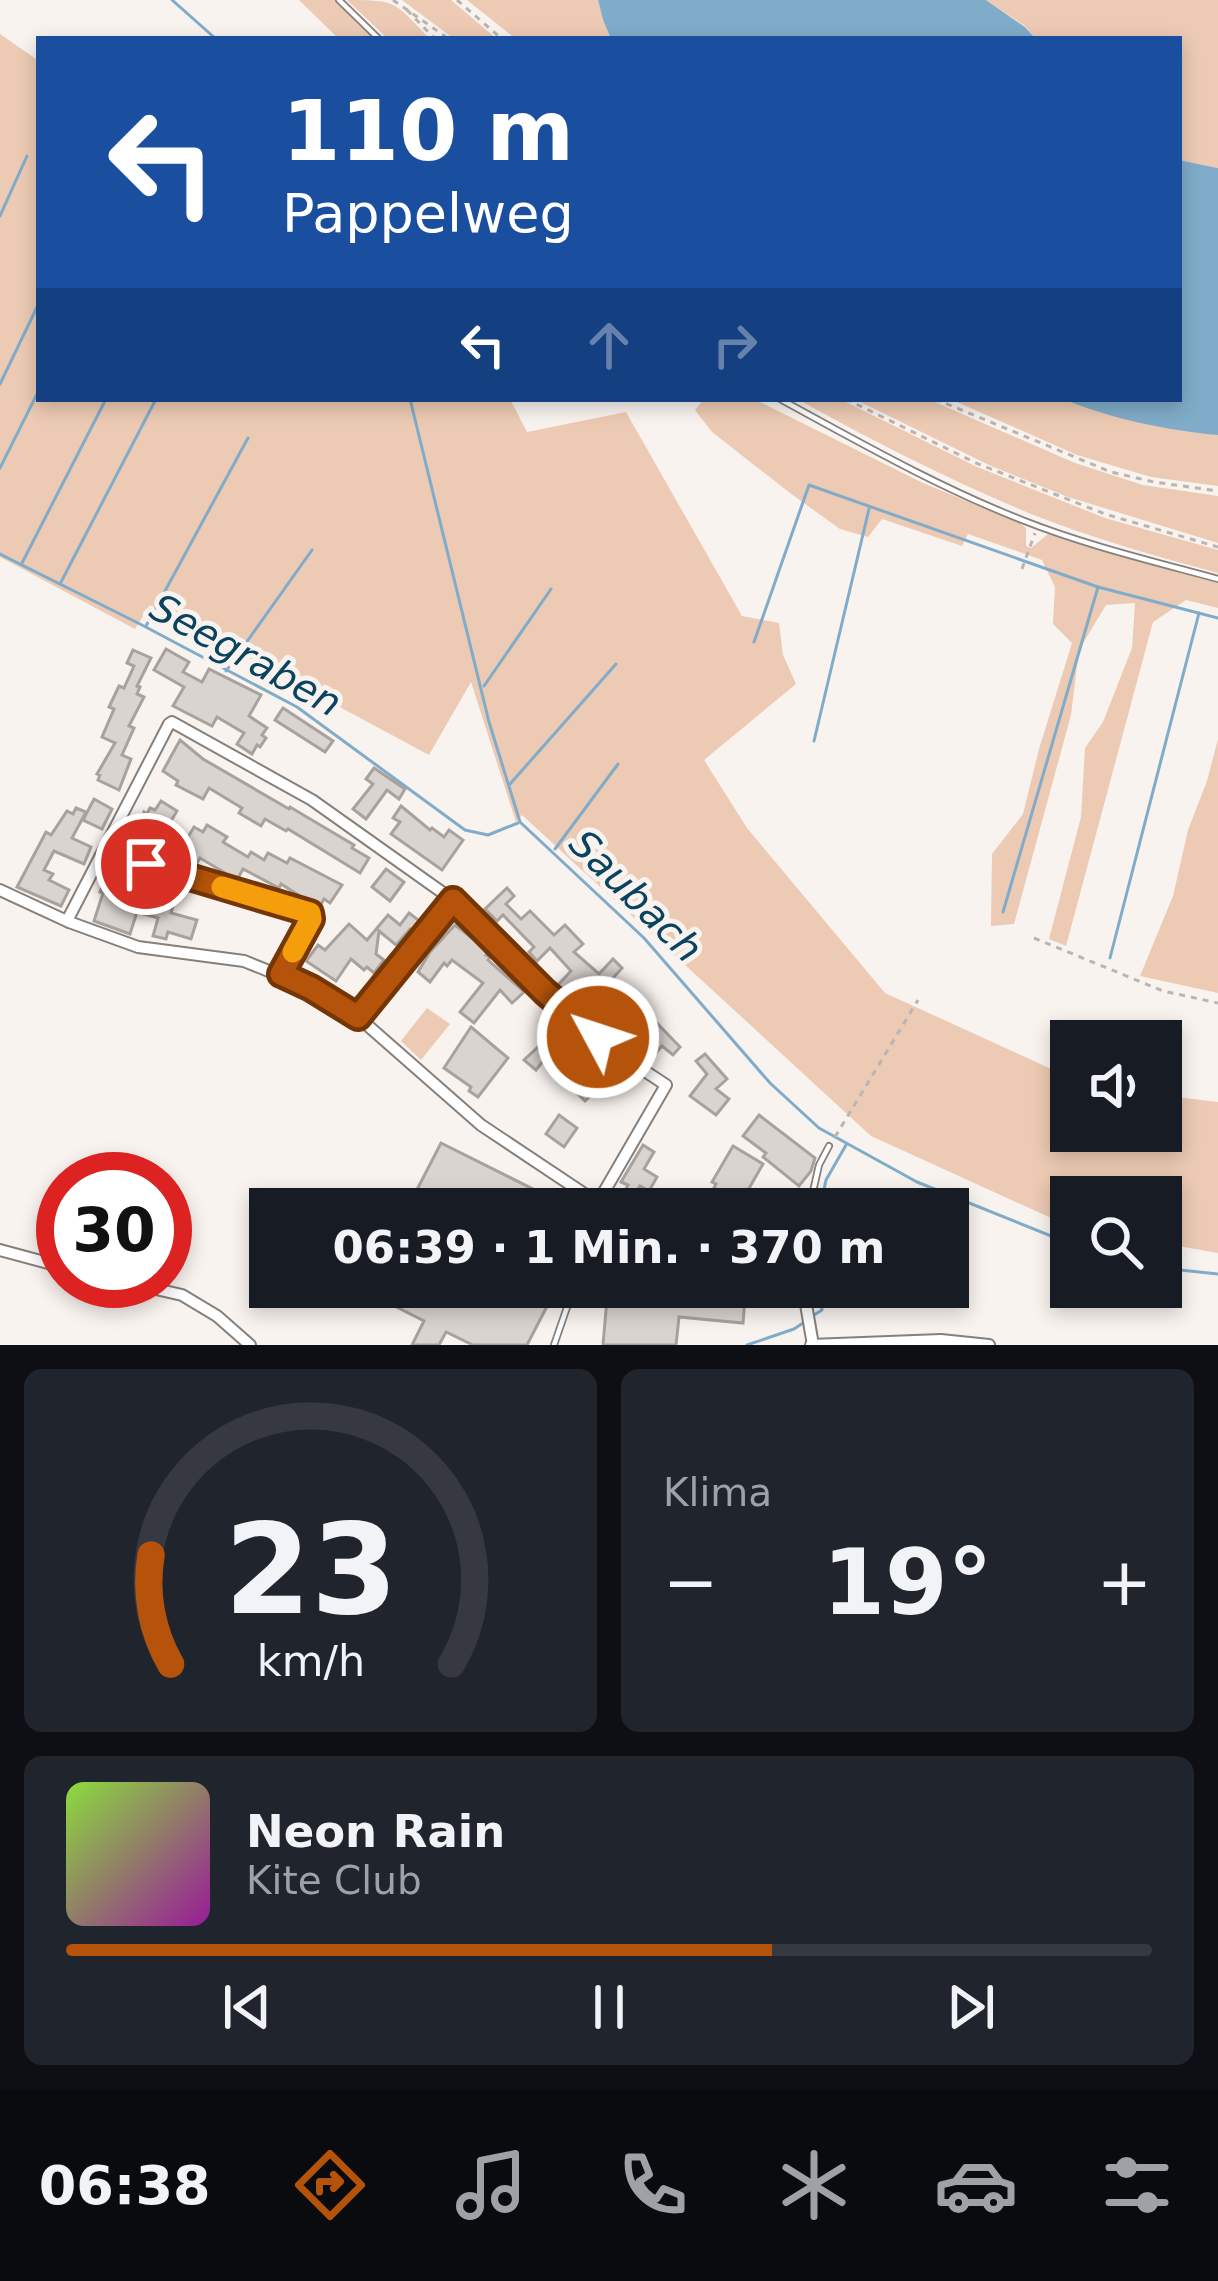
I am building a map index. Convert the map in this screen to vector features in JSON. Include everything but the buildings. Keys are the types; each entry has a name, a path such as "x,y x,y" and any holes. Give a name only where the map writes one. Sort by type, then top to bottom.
{"street":[{"path":"69,922 172,722 312,800 453,900 545,992 614,1050 666,1085 612,1188"},
{"path":"105,852 310,913 281,974"},
{"path":"0,890 138,947 244,961 311,988 358,1017 481,1125 575,1188"},
{"path":"358,1017 453,900"},
{"path":"0,1250 36,1260"},
{"path":"192,1301 250,1345"},
{"path":"807,1308 812,1345 941,1340 989,1345"}],"lane":[{"path":"339,0 376,36"},
{"path":"785,402 882,455 1038,526 1218,579"},
{"path":"813,1188 830,1147"},
{"path":"554,1345 567,1308"}],"path":[{"path":"457,0 499,36"},
{"path":"397,1 432,36"},
{"path":"397,1 445,36"},
{"path":"853,402 976,463 1105,514 1218,547"},
{"path":"942,402 1112,472 1218,491"},
{"path":"1022,569 1038,526"},
{"path":"1034,938 1163,991 1218,1003"},
{"path":"830,1147 918,1000"}],"shaded area":[{"path":"299,0 334,0 371,36 336,36"},
{"path":"347,0 394,6 427,36 385,36"},
{"path":"402,0 451,0 493,36 450,36"},
{"path":"467,0 598,0 610,36 512,36"},
{"path":"986,0 1218,0 1218,168 1182,161 1182,36 1033,36"},
{"path":"0,34 36,59 36,402 512,402 527,432 626,412 742,616 779,623 783,655 796,684 704,760 747,828 885,993 1050,1068 1050,1152 1182,1152 1182,1098 1218,1102 1218,1253 1182,1247 1182,1176 1050,1176 1050,1217 871,1136 522,815 516,822 471,682 429,755 150,605 135,629 0,557"},
{"path":"702,402 760,402 923,483 1020,523 1026,528 1026,546 1031,548 1048,534 1218,583 1218,608 1186,600 1153,622 1066,946 1049,939 1081,817 1085,748 1103,722 1132,648 1135,603 1106,605 1079,650 1071,715 1014,924 991,926 992,854 1023,814 1072,643 1053,624 1055,587 1042,560 968,534 962,546 882,519 868,537 840,529 712,432 695,410"},
{"path":"803,402 846,402 975,466 1105,518 1218,550 1218,573 1077,531 912,460"},
{"path":"860,402 935,402 1075,463 1143,485 1218,496 1218,543 1068,497 991,466"},
{"path":"957,402 1071,402 1164,427 1218,435 1218,486 1151,477 1077,455"},
{"path":"1218,739 1218,993 1140,976 1173,896 1188,830"},
{"path":"427,1008 450,1024 421,1060 401,1041"}],"water":[{"path":"598,0 986,0 1033,36 610,36"},
{"path":"1182,161 1218,168 1218,435 1099,412 1071,402 1182,402"}],"waterway":[{"name":"Saubach","path":"172,0 213,36"},
{"path":"0,216 27,156"},
{"path":"0,384 36,309"},
{"path":"0,468 36,396"},
{"path":"22,563 104,402"},
{"path":"60,584 154,402"},
{"name":"Saubach","path":"411,402 489,722 520,822 644,938 770,1083 819,1128 917,1182 1050,1236"},
{"path":"146,626 248,438"},
{"path":"754,642 809,485 1098,587 1218,618"},
{"path":"814,741 869,509"},
{"path":"226,671 312,550"},
{"name":"Seegraben","path":"0,554 297,707 465,830 488,835 518,823"},
{"path":"1003,912 1098,587"},
{"path":"484,686 551,589"},
{"path":"1110,958 1199,613"},
{"path":"510,784 616,664"},
{"path":"555,849 618,764"},
{"path":"824,1188 846,1145"},
{"name":"Saubach","path":"1182,1270 1218,1274"},
{"path":"814,1315 822,1308"},
{"path":"747,1345 806,1321"}],"slow traffic":[{"path":"222,887 310,913 293,952"}],"route":[{"path":"146,864 310,913 281,974 358,1017 453,900 545,992 598,1037"}]}
